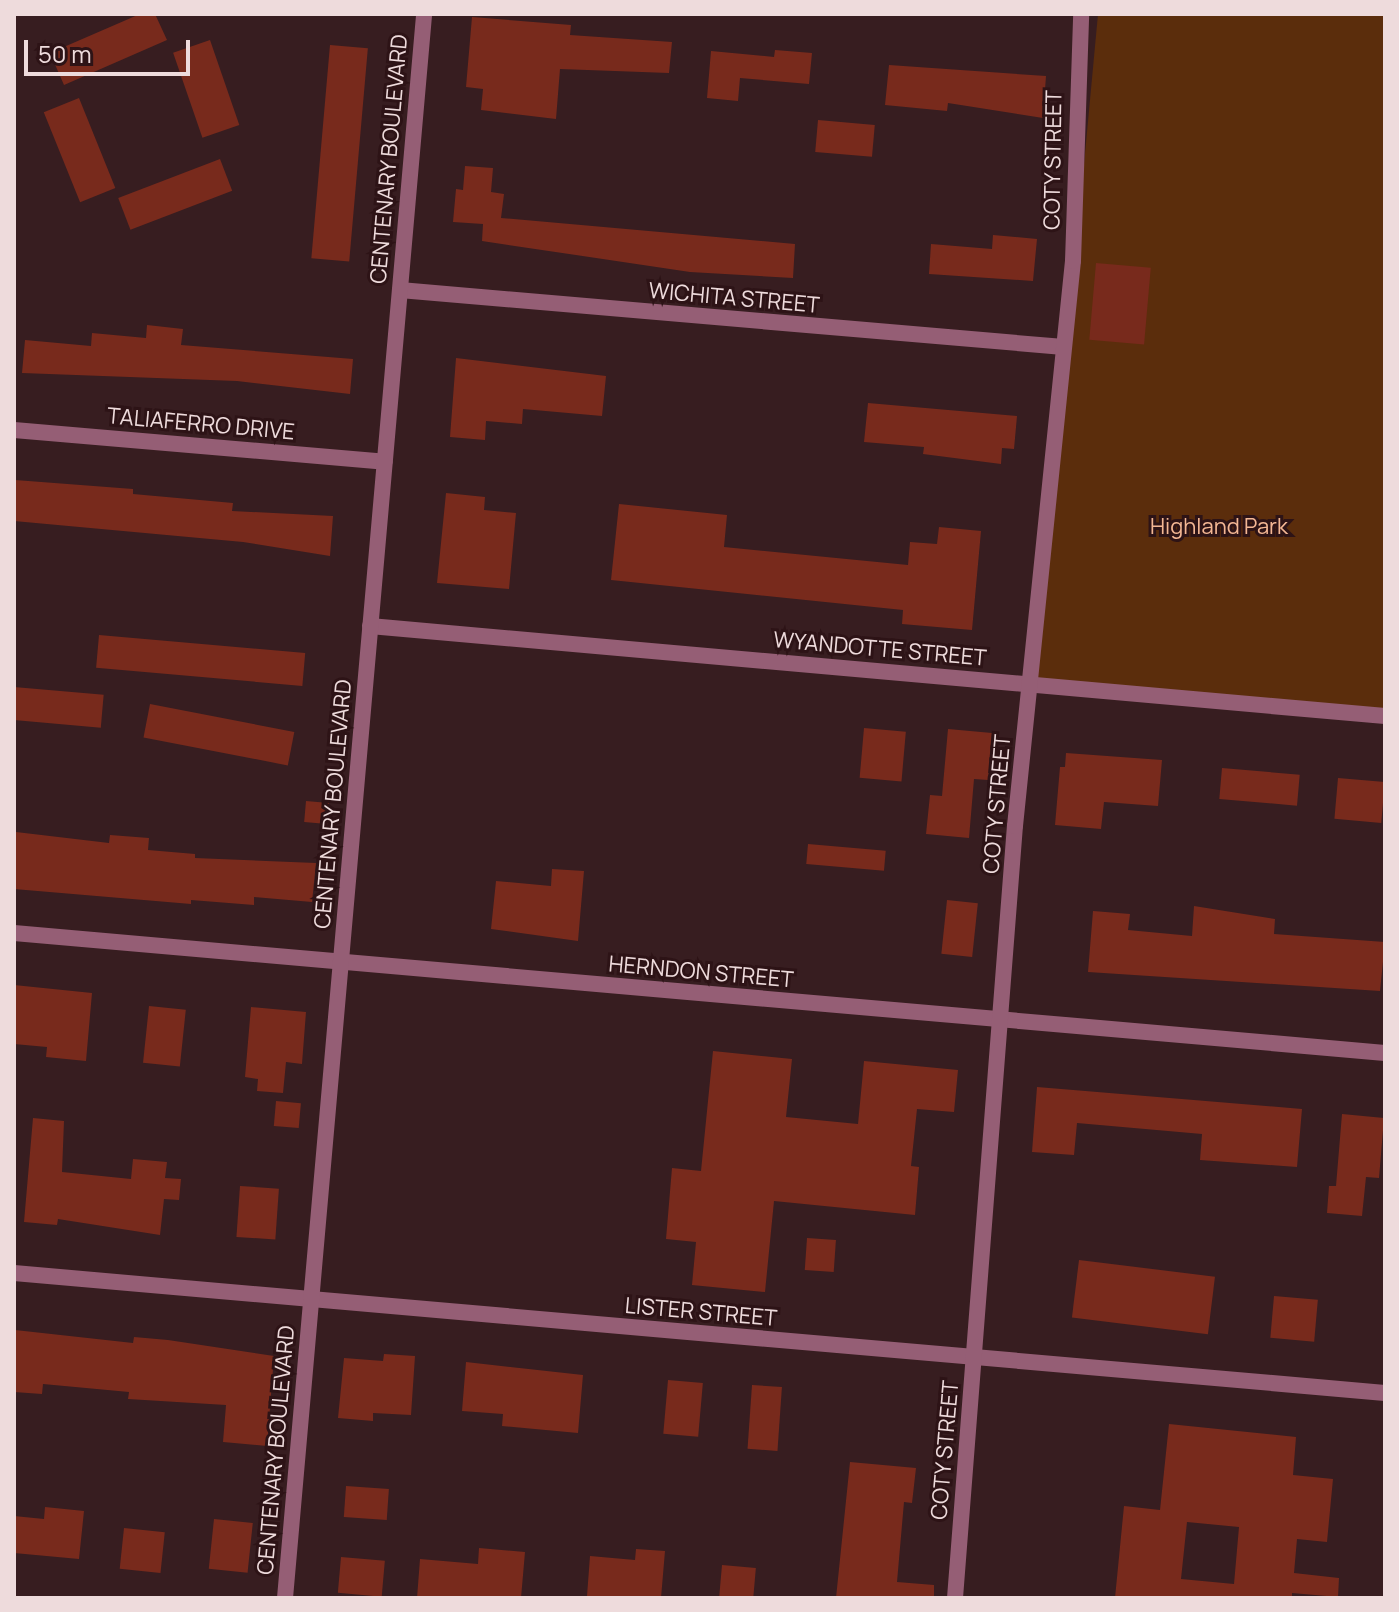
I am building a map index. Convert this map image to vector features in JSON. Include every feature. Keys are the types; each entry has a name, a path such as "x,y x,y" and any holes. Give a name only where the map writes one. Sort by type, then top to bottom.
{"street":[{"name":"CENTENARY BOULEVARD","path":"285,1598 424,14"},
{"name":"COTY STREET","path":"955,1598 1030,684 1078,194 1072,156 1081,14"},
{"name":"WICHITA STREET","path":"400,290 1064,347"},
{"name":"TALIAFERRO DRIVE","path":"14,430 385,462"},
{"name":"WYANDOTTE STREET","path":"370,626 1385,716"},
{"name":"HERNDON STREET","path":"14,933 1385,1053"},
{"name":"LISTER STREET","path":"14,1273 1385,1393"}],"green space":[{"name":"Highland Park","path":"1098,14 1385,14 1385,709 1036,680"}],"building":[{"path":"140,14 155,14 167,40 64,85 50,53"},
{"path":"472,17 571,25 570,35 672,42 669,73 560,69 556,119 481,110 483,89 466,87"},
{"path":"210,40 239,125 202,138 173,53"},
{"path":"330,45 368,48 349,261 311,258"},
{"path":"775,50 812,53 809,84 740,78 738,101 707,98 711,51 774,57"},
{"path":"889,65 1046,76 1043,118 948,103 947,111 885,105"},
{"path":"79,98 115,188 80,202 44,112"},
{"path":"818,120 875,125 872,157 815,152"},
{"path":"220,159 232,191 130,230 118,198"},
{"path":"465,166 493,168 491,192 504,194 501,218 795,244 793,278 690,272 482,241 483,224 453,222 456,189 463,190"},
{"path":"993,235 1037,239 1033,281 929,274 931,244 992,249"},
{"path":"1096,263 1151,268 1144,345 1089,340"},
{"path":"147,325 183,329 181,345 353,359 350,394 237,381 22,373 25,340 91,346 92,333 146,338"},
{"path":"456,358 606,376 602,416 523,409 522,424 486,421 485,440 450,437"},
{"path":"868,403 1017,416 1014,449 1002,448 1001,464 923,454 924,447 864,442"},
{"path":"15,480 133,489 133,494 233,503 232,511 333,516 330,556 243,542 14,521"},
{"path":"446,493 485,497 484,510 516,513 509,589 437,583"},
{"path":"619,504 727,515 724,547 908,565 910,542 937,544 939,527 981,531 972,630 902,624 903,610 611,580"},
{"path":"99,635 305,653 302,686 96,668"},
{"path":"14,687 104,695 101,728 14,720"},
{"path":"150,704 294,732 288,765 144,737"},
{"path":"864,728 906,732 901,781 860,778"},
{"path":"948,729 992,733 988,780 974,779 969,838 926,834 930,795 942,796"},
{"path":"1066,753 1162,760 1158,806 1104,802 1101,829 1055,825 1060,767 1065,767"},
{"path":"1222,768 1300,775 1297,806 1219,799"},
{"path":"1338,778 1385,782 1381,823 1334,819"},
{"path":"306,801 329,803 327,824 304,822"},
{"path":"16,832 109,843 110,835 149,838 148,850 195,854 195,858 316,863 312,902 254,897 254,905 191,900 191,904 14,889"},
{"path":"808,844 886,851 884,871 806,864"},
{"path":"552,869 584,871 578,941 491,929 496,881 551,886"},
{"path":"947,900 978,903 972,957 941,954"},
{"path":"1194,906 1275,919 1274,934 1385,942 1380,991 1088,972 1093,911 1130,914 1128,930 1192,936"},
{"path":"14,985 92,993 86,1061 46,1057 47,1047 14,1044"},
{"path":"149,1006 186,1010 180,1067 143,1063"},
{"path":"251,1007 306,1012 302,1064 286,1062 283,1093 257,1091 258,1079 245,1077"},
{"path":"713,1051 792,1059 786,1117 858,1124 864,1061 958,1070 954,1112 917,1109 911,1166 919,1167 915,1215 774,1201 765,1292 692,1285 696,1242 666,1239 672,1168 701,1171"},
{"path":"1037,1087 1302,1109 1297,1167 1200,1160 1202,1134 1077,1123 1074,1155 1032,1152"},
{"path":"276,1101 301,1103 299,1128 274,1126"},
{"path":"1342,1114 1384,1118 1379,1178 1366,1177 1362,1216 1327,1213 1329,1186 1336,1186"},
{"path":"33,1118 64,1121 62,1172 131,1179 133,1159 167,1162 165,1178 181,1179 179,1200 164,1199 160,1235 58,1219 57,1225 24,1222"},
{"path":"240,1186 279,1189 275,1240 236,1237"},
{"path":"807,1238 836,1240 834,1272 805,1270"},
{"path":"1079,1260 1215,1277 1208,1334 1072,1318"},
{"path":"1274,1296 1318,1300 1314,1342 1270,1338"},
{"path":"15,1330 133,1343 134,1337 168,1340 274,1356 267,1446 223,1442 226,1405 128,1399 129,1392 43,1384 42,1394 14,1392"},
{"path":"384,1354 415,1356 411,1415 373,1413 373,1421 338,1418 344,1358 383,1361"},
{"path":"466,1362 583,1375 578,1433 502,1426 503,1414 462,1411"},
{"path":"668,1380 703,1383 698,1437 663,1434"},
{"path":"752,1385 782,1387 777,1451 748,1449"},
{"path":"1169,1424 1296,1437 1293,1475 1333,1479 1327,1542 1297,1539 1294,1573 1339,1578 1338,1597 1292,1593 1292,1598 1115,1598 1124,1506 1160,1510","holes":["1187,1522 1239,1527 1234,1584 1181,1579"]},
{"path":"850,1462 916,1468 912,1503 904,1502 897,1582 934,1585 934,1598 836,1598"},
{"path":"346,1486 389,1489 387,1520 344,1517"},
{"path":"45,1507 84,1511 79,1559 14,1553 14,1516 44,1519"},
{"path":"214,1519 253,1523 248,1573 209,1569"},
{"path":"124,1528 165,1532 160,1573 120,1569"},
{"path":"479,1548 525,1552 521,1598 417,1598 420,1559 478,1564"},
{"path":"636,1549 665,1551 661,1598 587,1596 590,1556 635,1560"},
{"path":"341,1557 385,1561 382,1597 338,1593"},
{"path":"722,1565 756,1568 753,1598 719,1598"}]}
